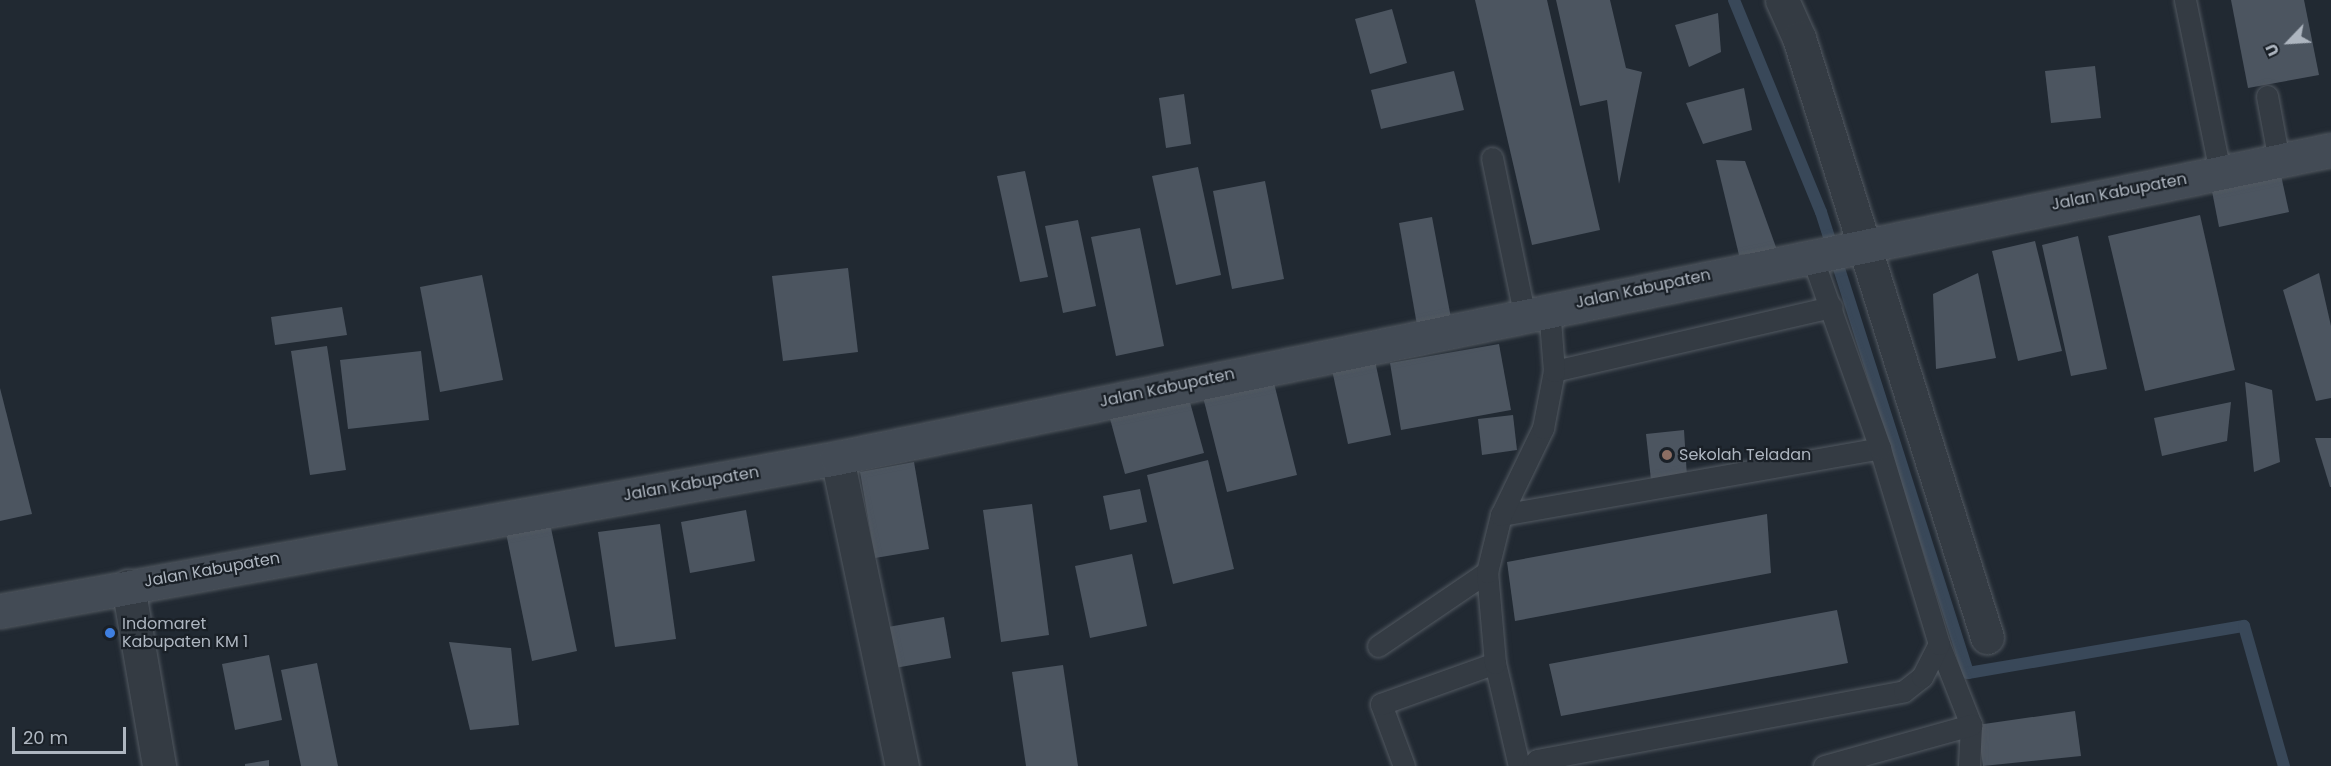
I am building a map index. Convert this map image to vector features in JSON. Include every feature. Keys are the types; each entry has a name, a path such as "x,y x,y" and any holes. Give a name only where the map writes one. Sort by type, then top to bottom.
{"main road":[{"name":"Jalan Kabupaten","path":"0,611 128,585 837,458 1536,310 2331,150"}],"street":[{"path":"1782,0 1799,38 1837,249 1987,637"},
{"path":"837,458 902,766"},
{"path":"128,585 159,766"}],"lane":[{"path":"2185,0 2220,172"},
{"path":"2267,96 2279,161"},
{"path":"1492,158 1554,371 1543,428 1501,515 1487,572 1494,663 1520,765 1904,691 1922,677 1939,644"},
{"path":"1837,249 1832,307 1880,448 1939,644 1971,725 1969,766"},
{"path":"1554,371 1832,307"},
{"path":"1501,515 1880,448"},
{"path":"1378,646 1487,572"},
{"path":"1404,766 1381,705 1494,663"},
{"path":"1824,766 1865,761 1971,725"}],"building":[{"path":"1475,0 1547,0 1600,230 1532,245"},
{"path":"1556,0 1610,0 1626,68 1642,72 1619,184 1607,100 1580,106"},
{"path":"2231,0 2304,0 2319,75 2248,88"},
{"path":"1392,9 1407,63 1370,74 1355,19"},
{"path":"1718,13 1721,52 1689,67 1675,25"},
{"path":"2095,66 2101,118 2051,123 2045,71"},
{"path":"1454,71 1464,110 1381,129 1371,90"},
{"path":"1744,88 1752,130 1703,144 1686,103"},
{"path":"1184,94 1191,144 1166,148 1159,98"},
{"path":"1716,160 1745,161 1777,250 1739,255"},
{"path":"2279,166 2289,212 2219,227 2210,181"},
{"path":"1198,167 1221,275 1176,285 1152,176"},
{"path":"1025,171 1048,277 1020,282 997,176"},
{"path":"1265,181 1284,279 1232,289 1213,191"},
{"path":"2200,215 2235,370 2145,391 2108,236"},
{"path":"1432,217 1451,318 1417,325 1399,223"},
{"path":"1078,220 1096,306 1063,313 1045,226"},
{"path":"1140,228 1164,346 1116,356 1091,237"},
{"path":"2078,236 2107,369 2071,376 2042,245"},
{"path":"2035,241 2062,351 2018,361 1992,251"},
{"path":"848,268 858,352 783,361 772,276"},
{"path":"1978,273 1996,358 1936,369 1933,294"},
{"path":"2319,273 2331,326 2331,398 2316,401 2283,290"},
{"path":"482,275 503,380 440,392 420,287"},
{"path":"342,307 347,335 275,345 271,317"},
{"path":"1499,344 1511,410 1401,430 1390,363"},
{"path":"327,346 346,470 310,475 291,351"},
{"path":"421,351 429,420 348,429 340,360"},
{"path":"1375,361 1391,435 1348,444 1332,370"},
{"path":"1272,375 1297,475 1227,492 1202,393"},
{"path":"2245,382 2272,390 2280,462 2254,472"},
{"path":"0,388 32,514 0,521"},
{"path":"1188,395 1204,453 1125,474 1109,415"},
{"path":"2231,402 2227,441 2162,456 2154,418"},
{"path":"1513,415 1517,450 1482,455 1478,419"},
{"name":"Sekolah Teladan","path":"1684,430 1687,477 1651,480 1646,434"},
{"path":"2315,438 2331,438 2331,487 2330,487"},
{"path":"1208,460 1234,569 1173,584 1147,475"},
{"path":"914,462 929,549 875,558 860,472"},
{"path":"1140,489 1147,522 1110,530 1103,496"},
{"path":"1032,504 1049,635 1001,642 983,510"},
{"path":"746,510 755,561 690,573 681,522"},
{"path":"548,514 577,651 532,661 504,523"},
{"path":"1767,514 1771,573 1515,621 1507,562"},
{"path":"660,524 676,639 615,647 598,532"},
{"path":"1132,554 1147,626 1090,638 1075,566"},
{"path":"1837,610 1848,663 1561,716 1549,664"},
{"path":"944,617 951,658 895,668 888,627"},
{"path":"449,642 511,648 519,725 470,730"},
{"path":"269,655 282,720 235,730 222,664"},
{"path":"317,663 338,766 301,766 281,670"},
{"path":"1063,665 1078,766 1026,766 1012,672"},
{"path":"2075,711 2081,756 1983,766 1977,725"},
{"path":"269,760 269,766 245,766 245,764"}],"waterway":[{"path":"1734,0 1821,212 1968,673 2244,626 2284,766"}],"place":[{"name":"Sekolah Teladan","path":"1667,455"},
{"name":"Indomaret Kabupaten KM 1","path":"110,633"}]}
